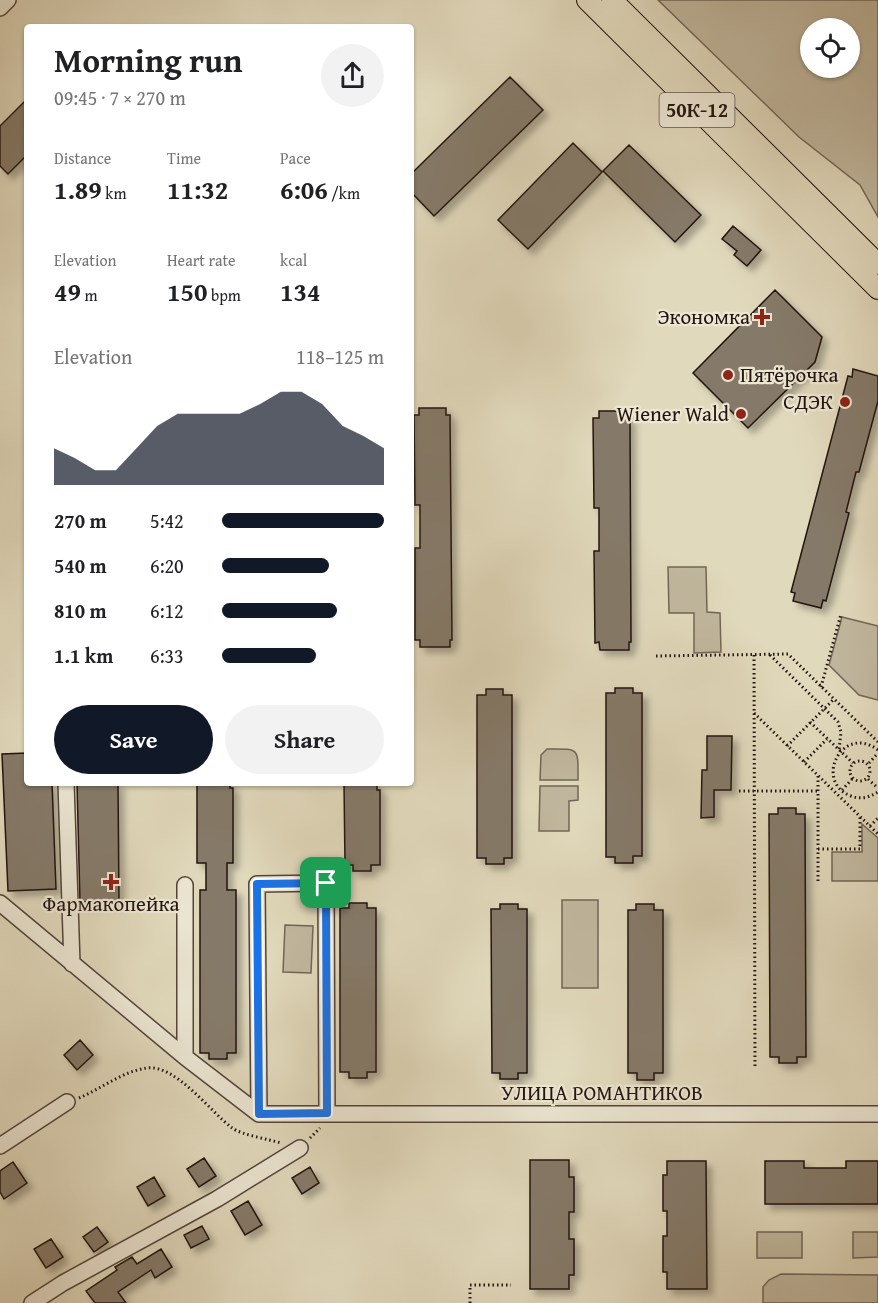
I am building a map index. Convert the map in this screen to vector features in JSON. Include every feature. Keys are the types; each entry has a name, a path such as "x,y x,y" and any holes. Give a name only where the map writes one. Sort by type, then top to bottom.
{"main road":[{"name":"50К-12","path":"587,0 878,289"},
{"path":"612,0 878,264"}],"street":[{"path":"0,8 8,0"},
{"path":"66,786 72,964"},
{"path":"259,1114 257,884 303,883 326,883 327,1113"},
{"path":"185,885 185,1057"},
{"path":"0,903 185,1057 259,1114"},
{"path":"0,1146 67,1102"},
{"name":"УЛИЦА РОМАНТИКОВ","path":"259,1114 878,1114"},
{"path":"32,1303 63,1283 217,1199 300,1148"}],"path":[{"path":"821,687 841,614"},
{"path":"656,656 788,654 878,742"},
{"path":"754,655 755,1068"},
{"path":"770,655 840,727 840,751 834,761 833,777 841,790 848,795 863,798 878,790 868,778"},
{"path":"787,746 834,699"},
{"path":"754,713 878,834"},
{"path":"810,722 853,763"},
{"path":"804,762 827,739"},
{"path":"840,751 858,743 873,746 878,752 868,763"},
{"path":"860,760 868,763 871,771 868,778 861,781 853,778 850,770 853,763 860,760"},
{"path":"818,776 818,883"},
{"path":"837,795 853,778"},
{"path":"739,791 818,791"},
{"path":"818,849 860,849 860,816"},
{"path":"870,826 878,818"},
{"path":"67,1102 148,1067 174,1074 234,1130 300,1148 318,1131 327,1113"},
{"path":"470,1303 470,1285 511,1285"}],"shaded area":[{"path":"658,0 878,0 878,217 860,185 799,137"},
{"path":"668,567 706,567 707,612 720,613 721,652 694,653 694,613 669,613"},
{"path":"842,617 878,626 878,700 859,695 829,665"},
{"path":"547,749 566,749 575,752 578,761 578,780 540,780 541,755"},
{"path":"540,786 578,786 578,800 569,801 569,831 539,831"},
{"path":"862,824 878,838 878,881 832,881 832,852 862,852"},
{"path":"562,900 598,900 598,988 562,988"},
{"path":"285,925 313,926 311,973 283,972"},
{"path":"757,1232 802,1232 802,1258 757,1258"},
{"path":"853,1232 878,1232 878,1257 853,1258"},
{"path":"781,1274 878,1275 878,1303 763,1303 763,1287 769,1280"}],"building":[{"path":"510,77 543,110 434,216 414,195 414,171"},
{"path":"24,102 24,158 8,174 0,166 0,126"},
{"path":"573,143 602,172 528,249 498,220"},
{"path":"629,145 701,215 675,242 603,171"},
{"path":"733,226 761,250 747,266 734,255 737,251 722,239"},
{"path":"775,290 822,337 815,362 748,428 693,373"},
{"path":"853,369 878,376 878,401 859,472 856,472 846,512 849,513 826,601 823,600 821,608 793,601 795,593 791,592 848,376 852,377"},
{"path":"419,408 446,408 446,415 450,415 452,640 450,640 450,647 420,647 420,640 415,640 415,548 420,548 420,505 415,505 414,415 419,415"},
{"path":"599,411 626,411 626,418 630,418 631,642 629,642 629,650 600,650 599,642 595,643 594,551 599,551 599,508 594,508 593,418 599,418"},
{"path":"615,688 633,688 633,693 642,693 642,856 633,856 633,863 615,863 615,857 606,857 606,693 615,693"},
{"path":"486,689 503,689 503,695 512,695 512,858 504,858 504,864 486,864 486,858 477,858 477,695 486,695"},
{"path":"707,736 732,736 731,790 714,790 714,817 701,818 702,770 707,770"},
{"path":"24,753 24,786 52,786 56,889 8,891 2,754"},
{"path":"77,786 118,786 119,901 80,902"},
{"path":"197,786 230,786 233,788 233,863 227,863 227,890 236,890 236,1053 227,1053 227,1059 209,1059 209,1053 200,1053 200,890 206,890 206,863 197,863"},
{"path":"344,786 377,786 377,790 380,790 380,865 371,865 371,871 353,871 353,865 345,865"},
{"path":"778,808 796,808 796,814 805,814 806,1057 797,1057 797,1063 779,1063 779,1057 770,1057 769,814 778,814"},
{"path":"349,903 367,903 367,908 376,908 376,1072 367,1072 367,1078 349,1078 349,1072 340,1072 340,908 349,908"},
{"path":"500,904 518,904 518,909 527,909 527,1073 518,1073 518,1079 500,1079 500,1073 492,1073 491,909 500,909"},
{"path":"636,904 654,904 654,910 663,910 663,1073 654,1073 654,1080 637,1080 637,1073 628,1073 628,910 636,910"},
{"path":"80,1040 93,1055 77,1070 64,1055"},
{"path":"204,1158 216,1176 199,1187 187,1169"},
{"path":"530,1160 569,1160 569,1177 574,1177 574,1212 569,1212 569,1239 574,1239 574,1275 569,1275 569,1289 530,1289"},
{"path":"667,1161 706,1161 707,1289 667,1289 667,1272 663,1272 663,1236 667,1236 667,1211 663,1211 663,1175 667,1175"},
{"path":"765,1161 804,1161 804,1168 846,1168 846,1161 878,1161 878,1204 765,1204"},
{"path":"13,1162 27,1183 4,1199 0,1192 0,1171"},
{"path":"310,1167 319,1183 302,1194 292,1178"},
{"path":"154,1177 165,1196 148,1206 137,1187"},
{"path":"248,1201 262,1225 245,1235 231,1211"},
{"path":"202,1226 209,1239 191,1248 184,1235"},
{"path":"97,1227 108,1242 94,1252 83,1237"},
{"path":"51,1239 63,1257 46,1268 34,1249"},
{"path":"161,1249 172,1267 155,1278 151,1270 118,1292 126,1303 95,1303 86,1291 117,1270 115,1267 132,1257 137,1264"}],"place":[{"name":"Экономка","path":"762,317"},
{"name":"Пятёрочка","path":"728,375"},
{"name":"СДЭК","path":"845,402"},
{"name":"Wiener Wald","path":"741,414"},
{"name":"Фармакопейка","path":"111,882"}],"route":[{"path":"326,883 327,1113 259,1114 257,884 326,883"}]}
